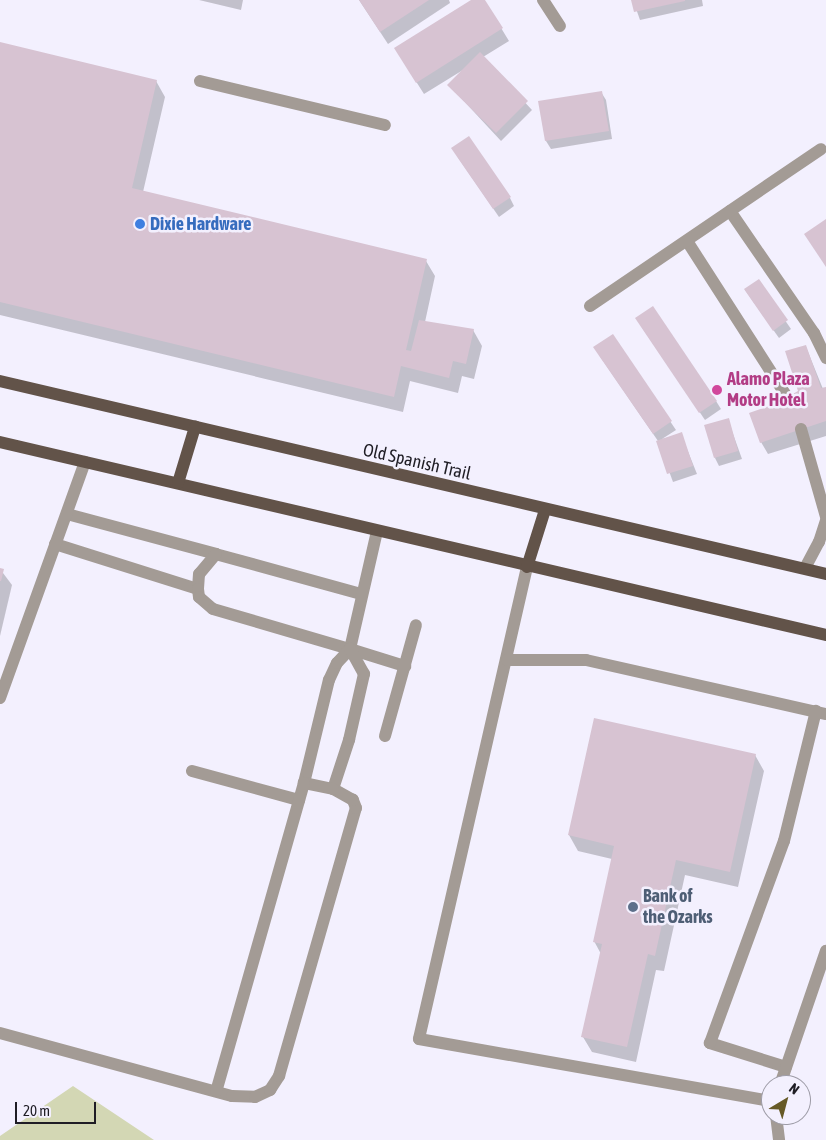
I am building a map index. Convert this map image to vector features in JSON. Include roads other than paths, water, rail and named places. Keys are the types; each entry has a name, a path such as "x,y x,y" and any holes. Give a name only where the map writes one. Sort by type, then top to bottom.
{"main road":[{"name":"Old Spanish Trail","path":"0,381 545,510 826,574"},
{"path":"178,483 195,427"},
{"path":"1,446 85,462 178,483 527,567 826,635"},
{"path":"527,567 545,510"}],"street":[{"path":"543,0 560,26"},
{"path":"200,81 386,125"},
{"path":"590,306 821,149"},
{"path":"730,211 814,333 826,358"},
{"path":"687,241 788,397"},
{"path":"801,430 826,519 820,542 805,568"},
{"path":"0,698 85,462"},
{"path":"67,514 361,594"},
{"path":"216,1092 300,800 329,680 336,663 350,649 361,594 377,531"},
{"path":"55,544 198,588"},
{"path":"216,554 199,574 198,588 199,597 213,609 405,666"},
{"path":"527,567 419,1039 761,1100"},
{"path":"385,736 416,625"},
{"path":"333,789 350,740 364,674 350,649"},
{"path":"507,660 586,660 821,712 784,841 710,1043 786,1067"},
{"path":"192,771 300,800"},
{"path":"0,1032 216,1092 255,1097 270,1090 280,1076 356,808 353,800 333,789 304,783"},
{"path":"783,1075 826,951"},
{"path":"777,1125 779,1140"}],"place":[{"name":"Dixie Hardware","path":"140,224"},
{"name":"Alamo Plaza Motor Hotel","path":"717,390"},
{"name":"Bank of the Ozarks","path":"633,907"}]}
